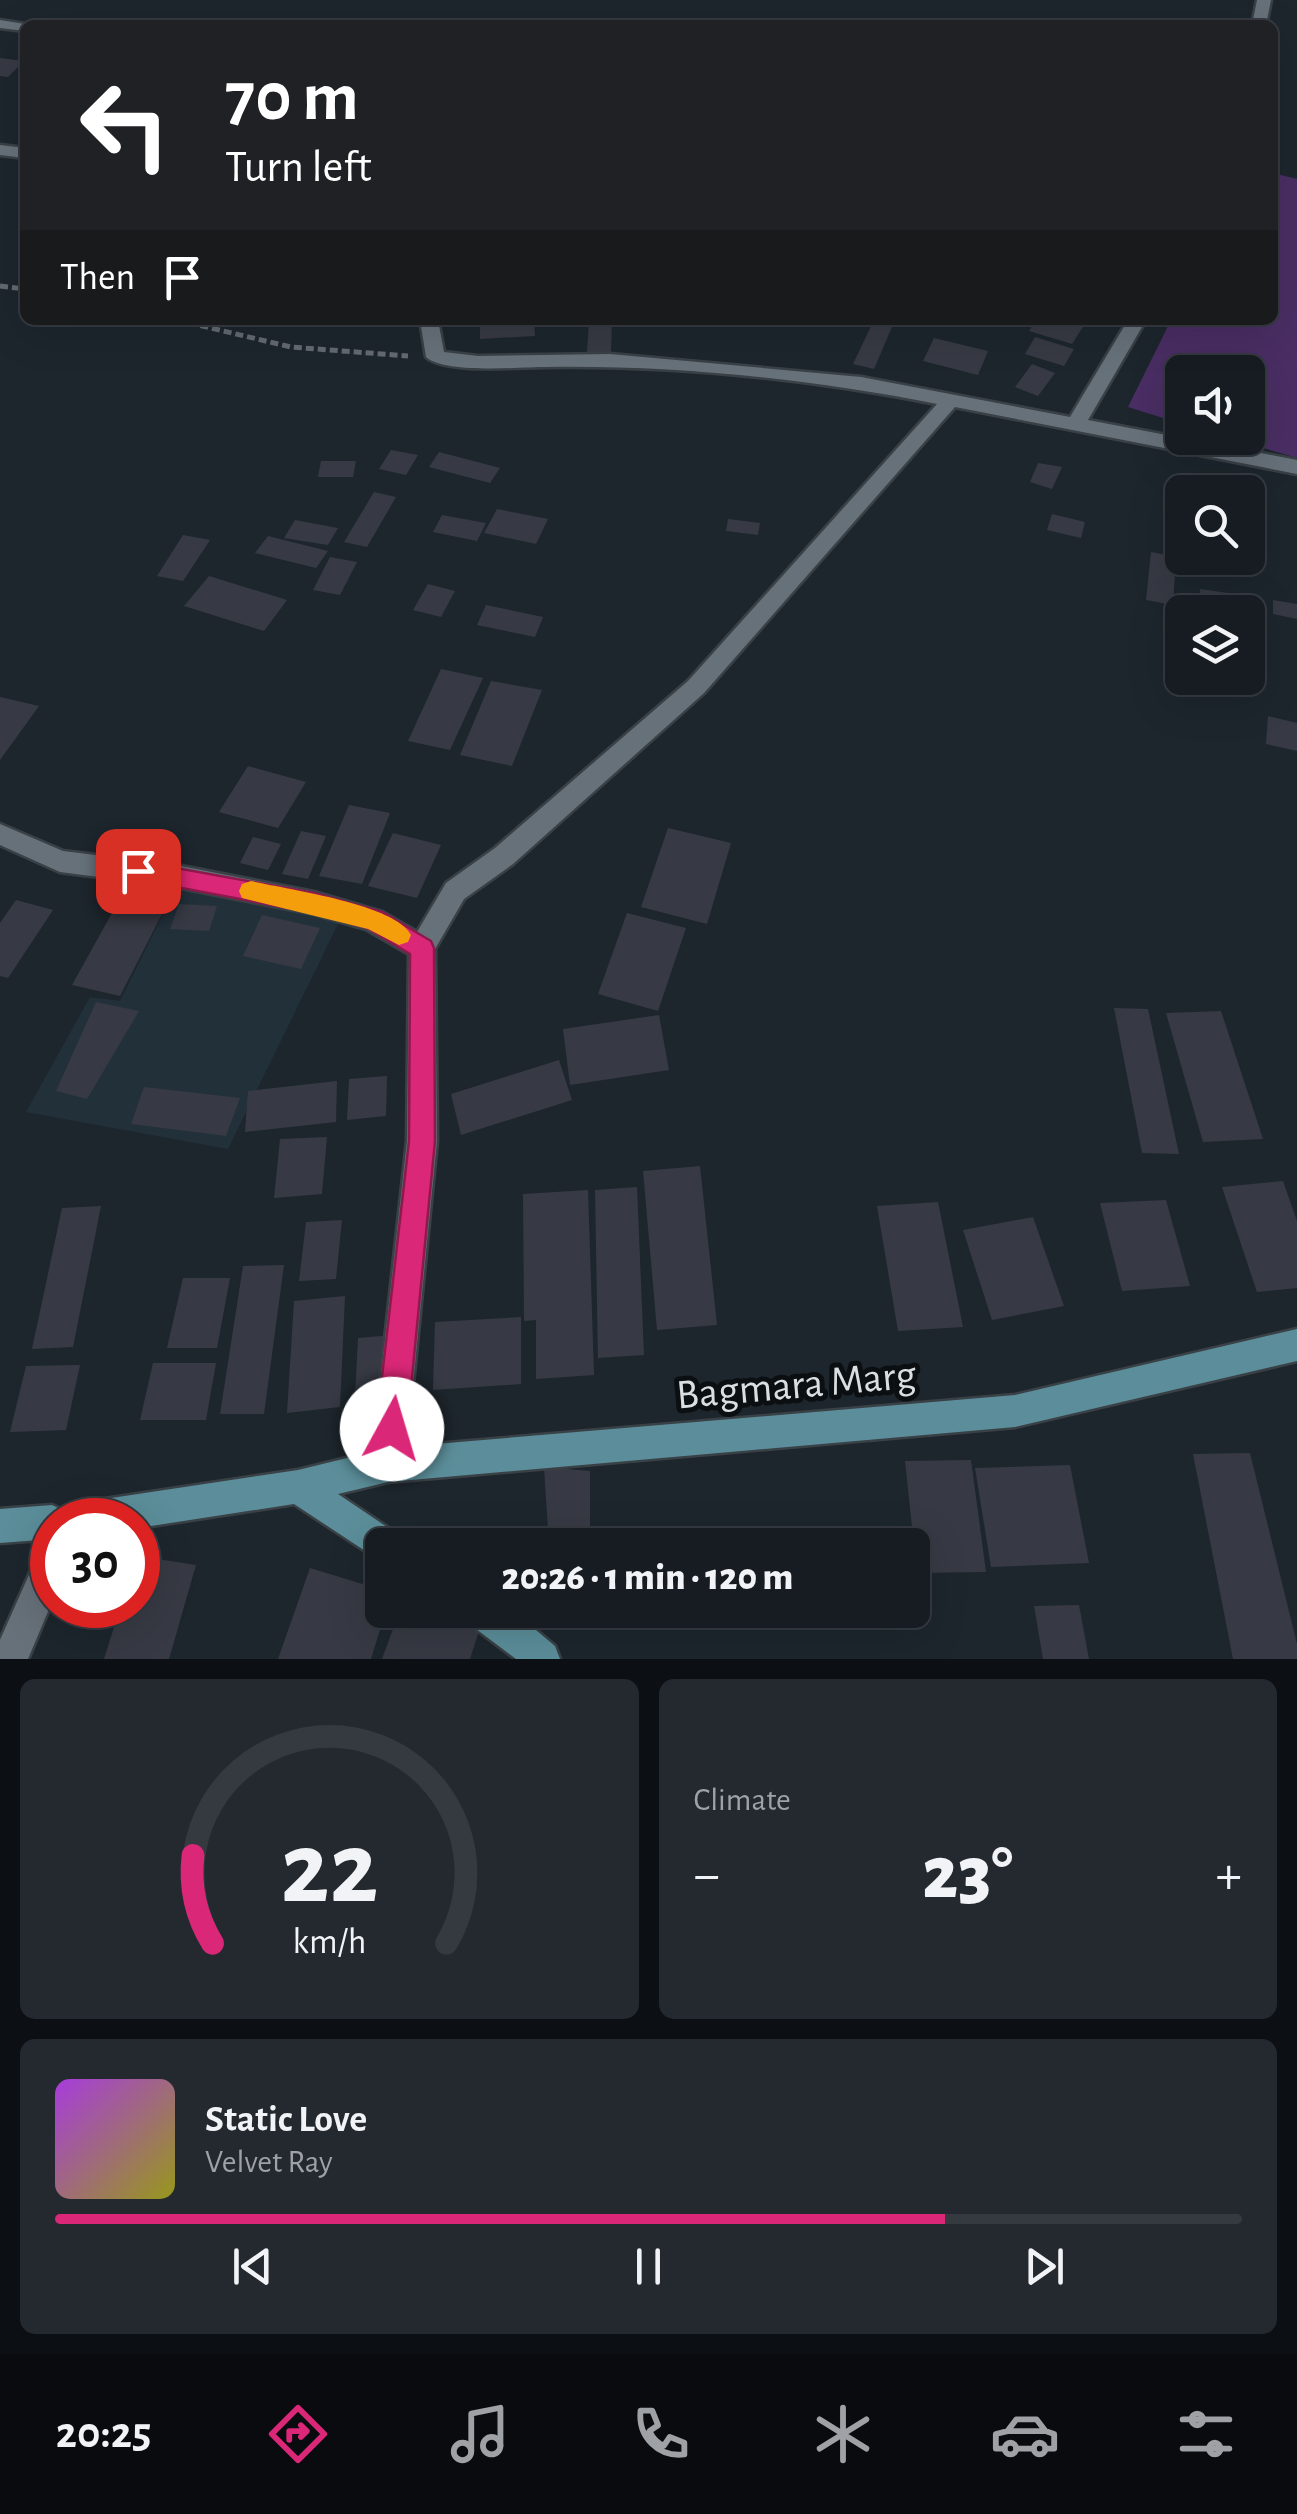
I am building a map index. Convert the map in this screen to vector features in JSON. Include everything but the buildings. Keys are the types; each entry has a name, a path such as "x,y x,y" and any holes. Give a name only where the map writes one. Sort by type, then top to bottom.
{"main road":[{"name":"Bagmara Marg","path":"160,1508 298,1487 388,1465 1015,1411 1297,1345"},
{"path":"298,1487 365,1532"},
{"path":"0,1526 30,1524"},
{"path":"510,1646 542,1659"}],"street":[{"path":"430,325 434,357 478,362 610,360 861,384 1297,467"},
{"path":"1075,424 1134,325"},
{"path":"388,1465 422,1141 422,948 455,891 504,856 696,688 950,402"},
{"path":"0,834 60,862 176,876 329,907 373,920 422,948"},
{"path":"10,1659 30,1613"}],"path":[{"path":"192,325 325,354 434,357"}],"shaded area":[{"path":"1278,174 1297,179 1297,458 1265,448 1265,355 1165,355 1165,419 1128,407 1169,325 1278,325"},
{"path":"177,886 339,922 228,1149 26,1112 90,997 120,1001"}],"slow traffic":[{"path":"251,891 373,920 399,935"}],"route":[{"path":"138,871 314,903 373,920 422,948 422,1141 392,1429"}]}
